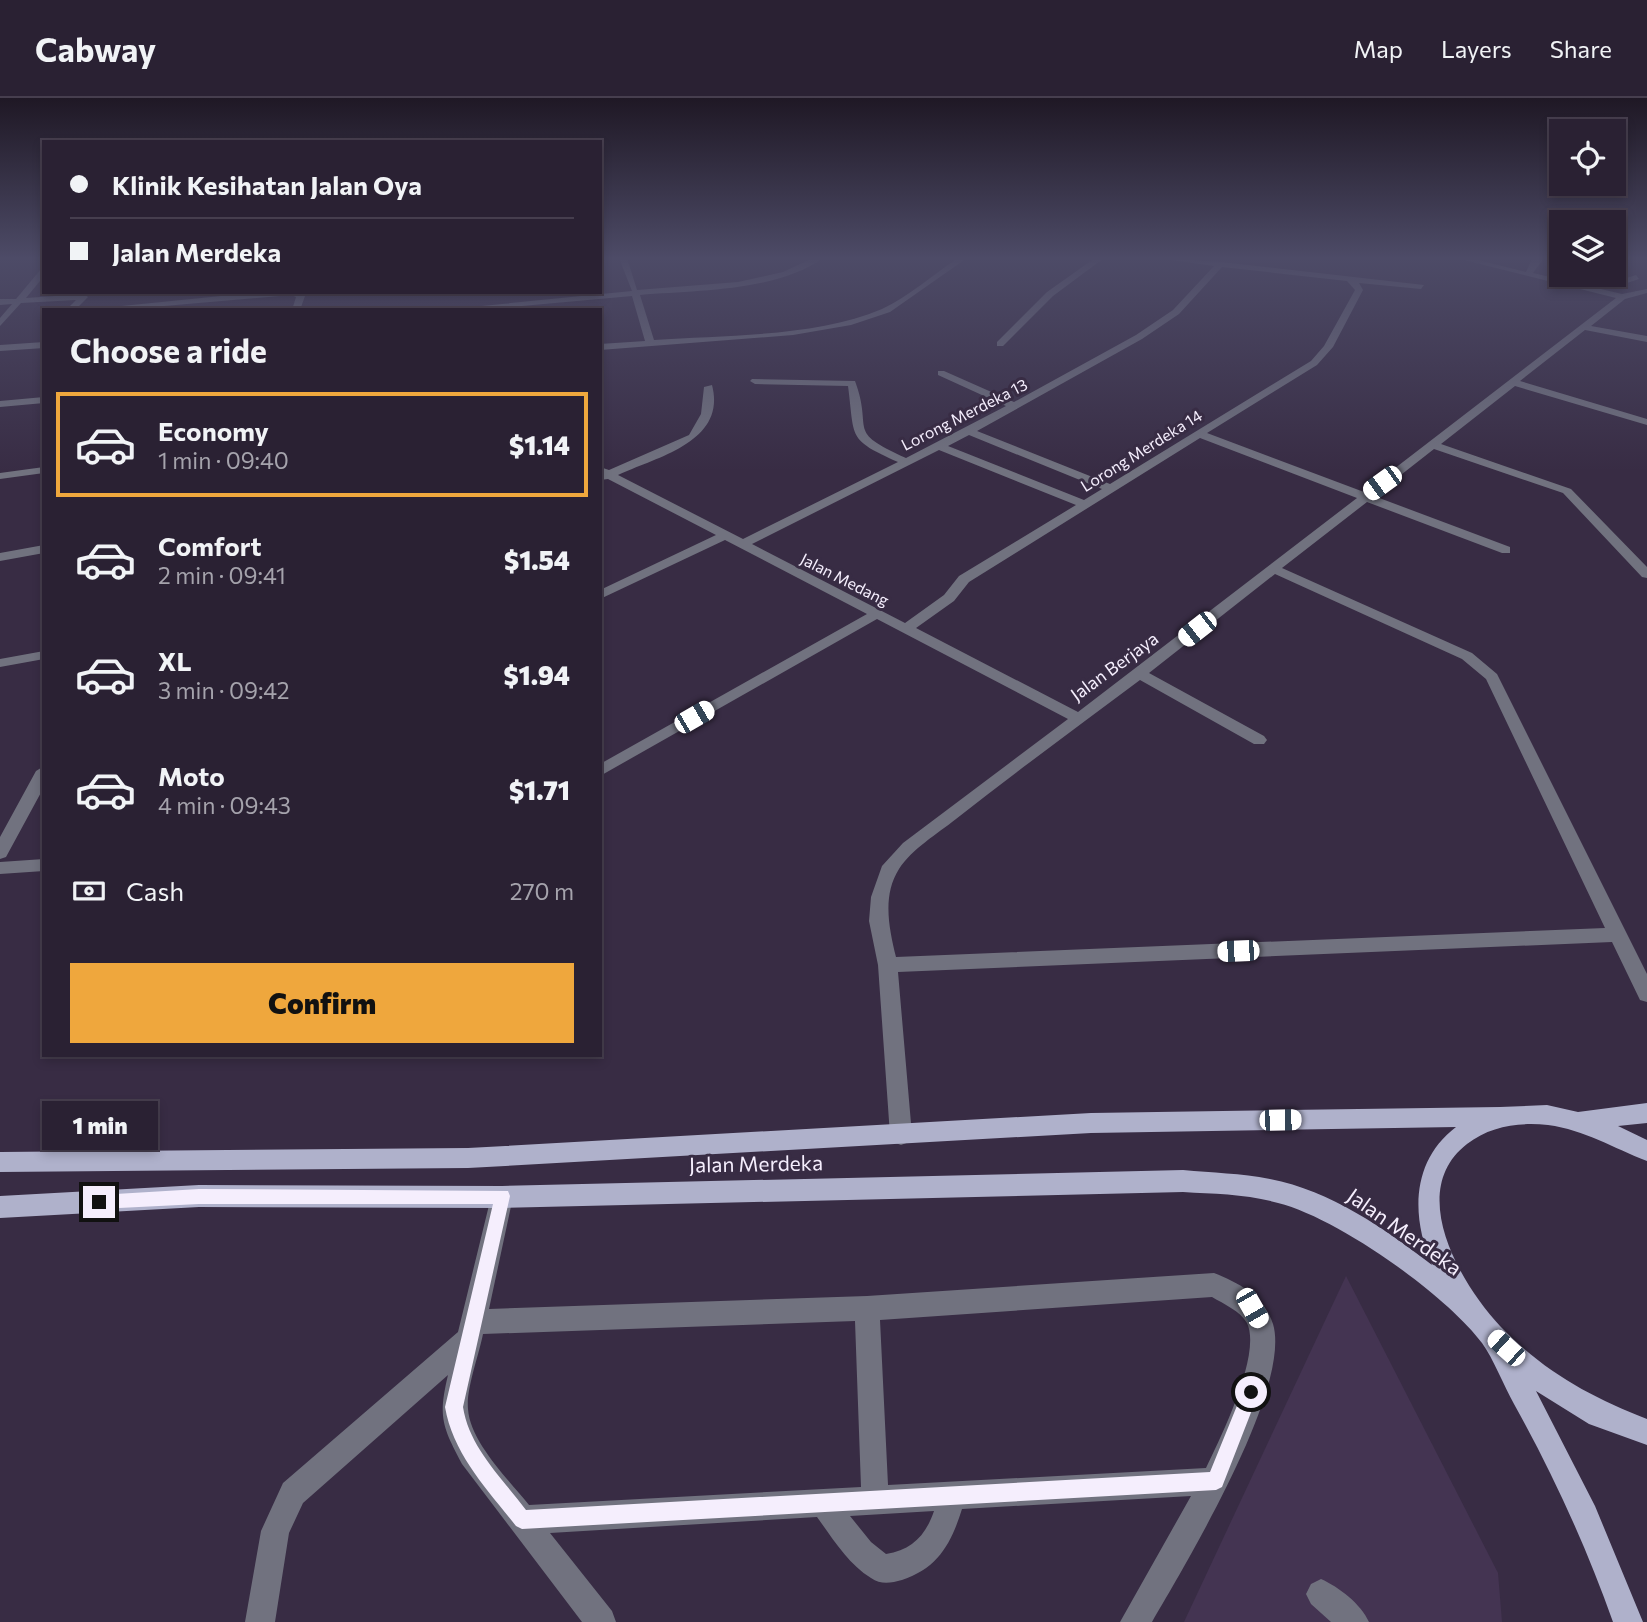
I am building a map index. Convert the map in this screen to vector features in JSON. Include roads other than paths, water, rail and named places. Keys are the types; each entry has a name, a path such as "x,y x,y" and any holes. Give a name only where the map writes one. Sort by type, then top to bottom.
{"main road":[{"path":"1579,1121 1647,1112"},
{"name":"Jalan Merdeka","path":"0,1162 468,1157 1091,1123 1535,1114 1579,1121"},
{"path":"1497,1116 1465,1129 1442,1153 1430,1185 1431,1224 1446,1269 1482,1325 1538,1377 1594,1412 1647,1432"},
{"path":"1579,1121 1626,1139 1647,1151"},
{"name":"Jalan Merdeka","path":"0,1207 199,1196 502,1196 1183,1181 1278,1191 1312,1202 1356,1226 1482,1325 1560,1460 1608,1564 1628,1622"}],"street":[{"path":"646,329 650,342"},
{"path":"602,348 808,329"},
{"path":"1000,344 1015,329"},
{"name":"Lorong Merdeka 13","path":"741,545 970,431 1151,329"},
{"name":"Lorong Merdeka 14","path":"906,629 949,598 964,579 1322,355 1337,329"},
{"name":"Jalan Berjaya","path":"901,1135 888,965 878,921 880,897 891,866 909,847 1076,717 1139,674 1580,329"},
{"path":"1594,329 1647,339"},
{"path":"0,348 42,345"},
{"path":"941,373 1014,407"},
{"path":"755,381 852,383 860,436 871,446 906,462"},
{"path":"1513,382 1647,422"},
{"path":"604,474 693,437 708,415 709,387"},
{"path":"0,404 42,400"},
{"path":"970,431 1111,488"},
{"path":"1197,433 1506,551"},
{"path":"1434,445 1567,491 1647,574"},
{"path":"939,446 1085,504"},
{"path":"0,477 42,470"},
{"name":"Jalan Medang","path":"604,474 1076,717"},
{"path":"602,594 723,536"},
{"path":"0,556 42,549"},
{"path":"1273,569 1452,649 1485,669 1496,685 1647,994"},
{"path":"602,770 875,615"},
{"path":"0,663 42,655"},
{"path":"1139,674 1259,740"},
{"path":"0,853 42,775"},
{"path":"0,868 42,865"},
{"path":"888,965 1616,935"},
{"path":"502,1196 454,1407 458,1429 471,1454 601,1622"},
{"path":"262,1620 275,1531 293,1493 471,1331 1214,1285 1252,1308 1260,1323 1263,1338 1260,1370 1216,1481 1135,1622"},
{"path":"867,1308 875,1500"},
{"path":"522,1520 1216,1481"},
{"path":"823,1503 861,1552 882,1569 904,1568 934,1546 952,1495"},
{"path":"1321,1594 1354,1622"}]}
